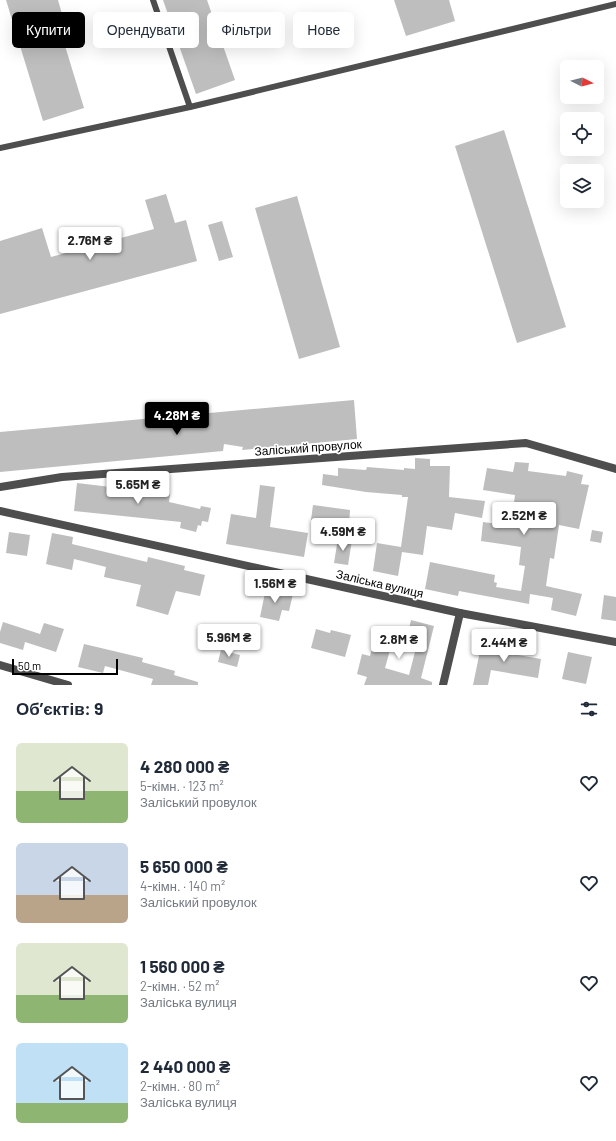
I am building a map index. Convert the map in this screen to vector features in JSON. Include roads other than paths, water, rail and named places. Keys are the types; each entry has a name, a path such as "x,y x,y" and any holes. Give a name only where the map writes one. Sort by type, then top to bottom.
{"street":[{"name":"Заліський провулок","path":"0,487 62,476 526,443 616,469"},
{"name":"Заліська вулиця","path":"0,511 460,613 616,642"},
{"path":"442,685 460,613"},
{"path":"0,665 68,685"}],"lane":[{"path":"153,0 190,107"},
{"path":"0,148 190,107 616,4"}]}
